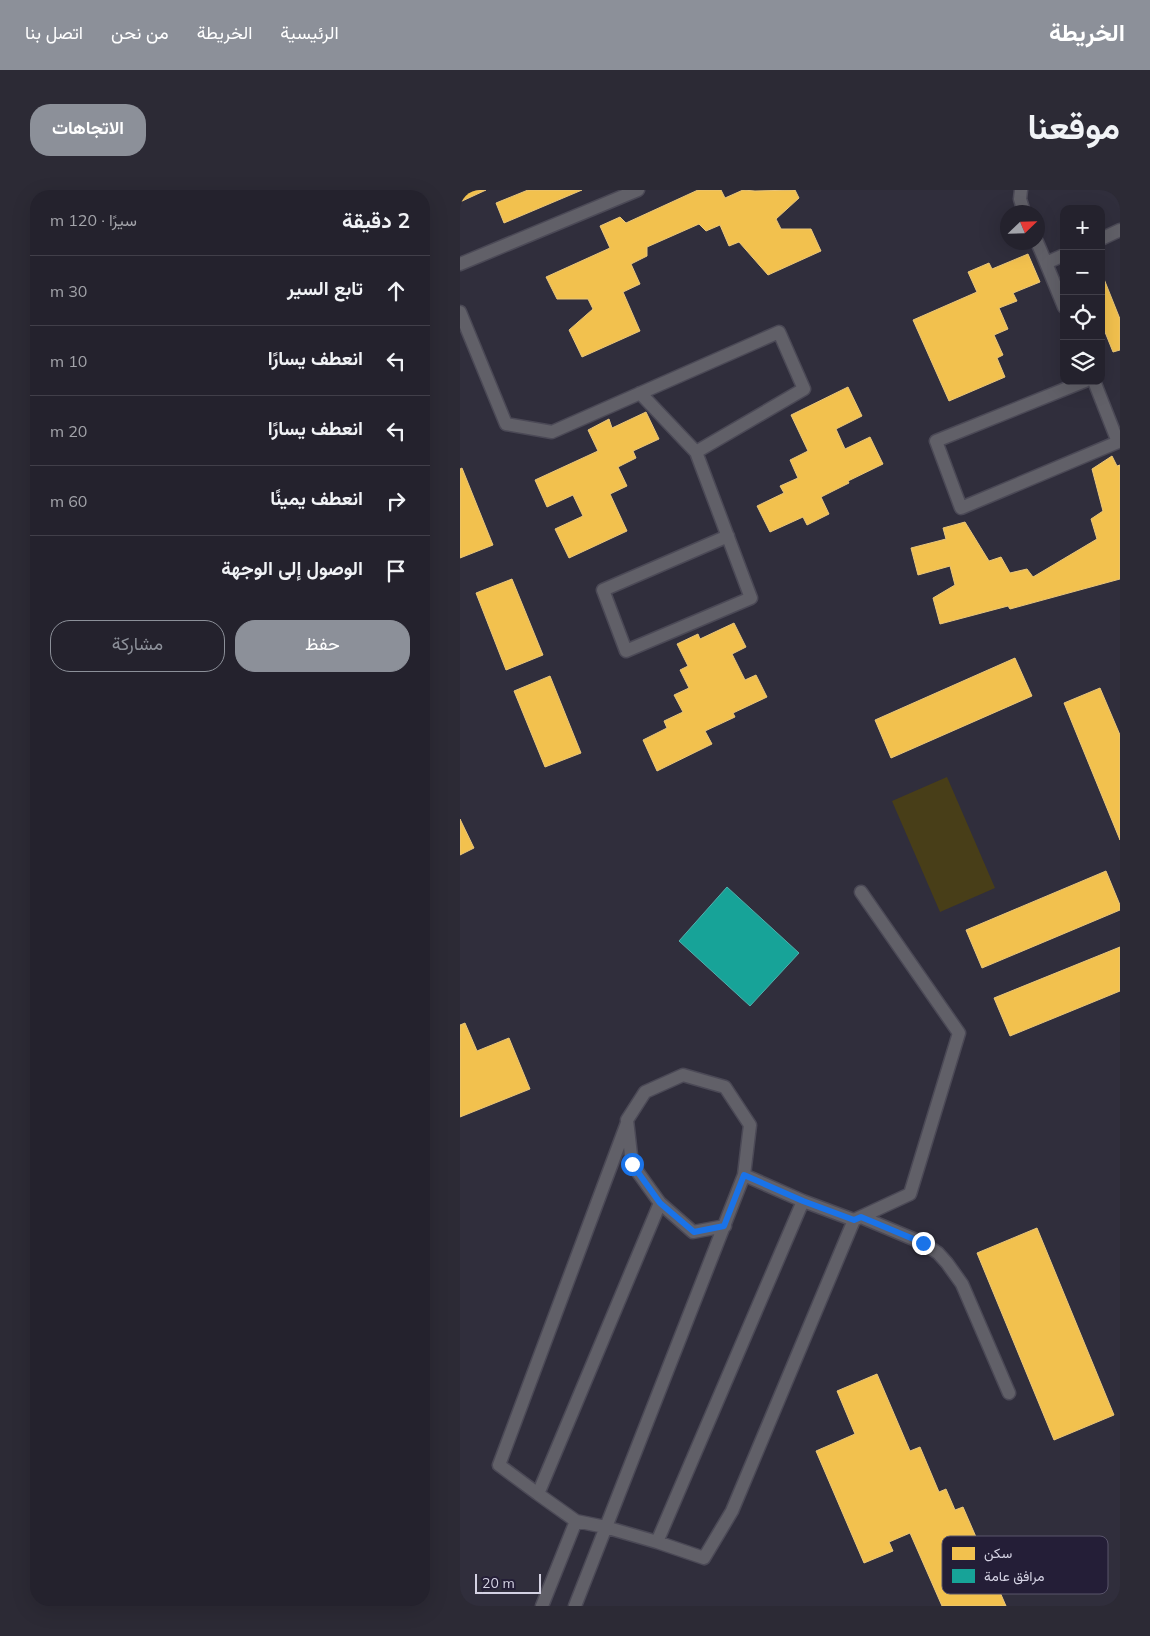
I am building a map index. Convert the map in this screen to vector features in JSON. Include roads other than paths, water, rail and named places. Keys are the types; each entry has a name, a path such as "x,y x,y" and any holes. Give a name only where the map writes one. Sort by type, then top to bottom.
{"lane":[{"path":"460,264 638,190"},
{"path":"1021,190 1020,199 1022,205"},
{"path":"1105,236 1120,230"},
{"path":"1040,250 1060,298"},
{"path":"1046,263 1060,257"},
{"path":"460,312 506,424 552,432 779,332 804,389 696,452"},
{"path":"1076,385 936,441 962,508 1118,442 1096,385"},
{"path":"640,393 696,452 728,536 751,598 626,651 603,590 728,536"},
{"path":"574,1606 605,1527 744,1175 750,1125 725,1087 683,1075 645,1092 628,1120 499,1465 576,1521 605,1527 657,1542 704,1558 732,1511 857,1218 910,1194 959,1033 861,892"},
{"path":"628,1120 632,1164 660,1203 694,1232 724,1226"},
{"path":"744,1175 803,1201 857,1218 923,1243 938,1253 962,1284 1009,1393"},
{"path":"657,1542 803,1201"},
{"path":"538,1494 660,1203"},
{"path":"542,1606 576,1521"}]}
